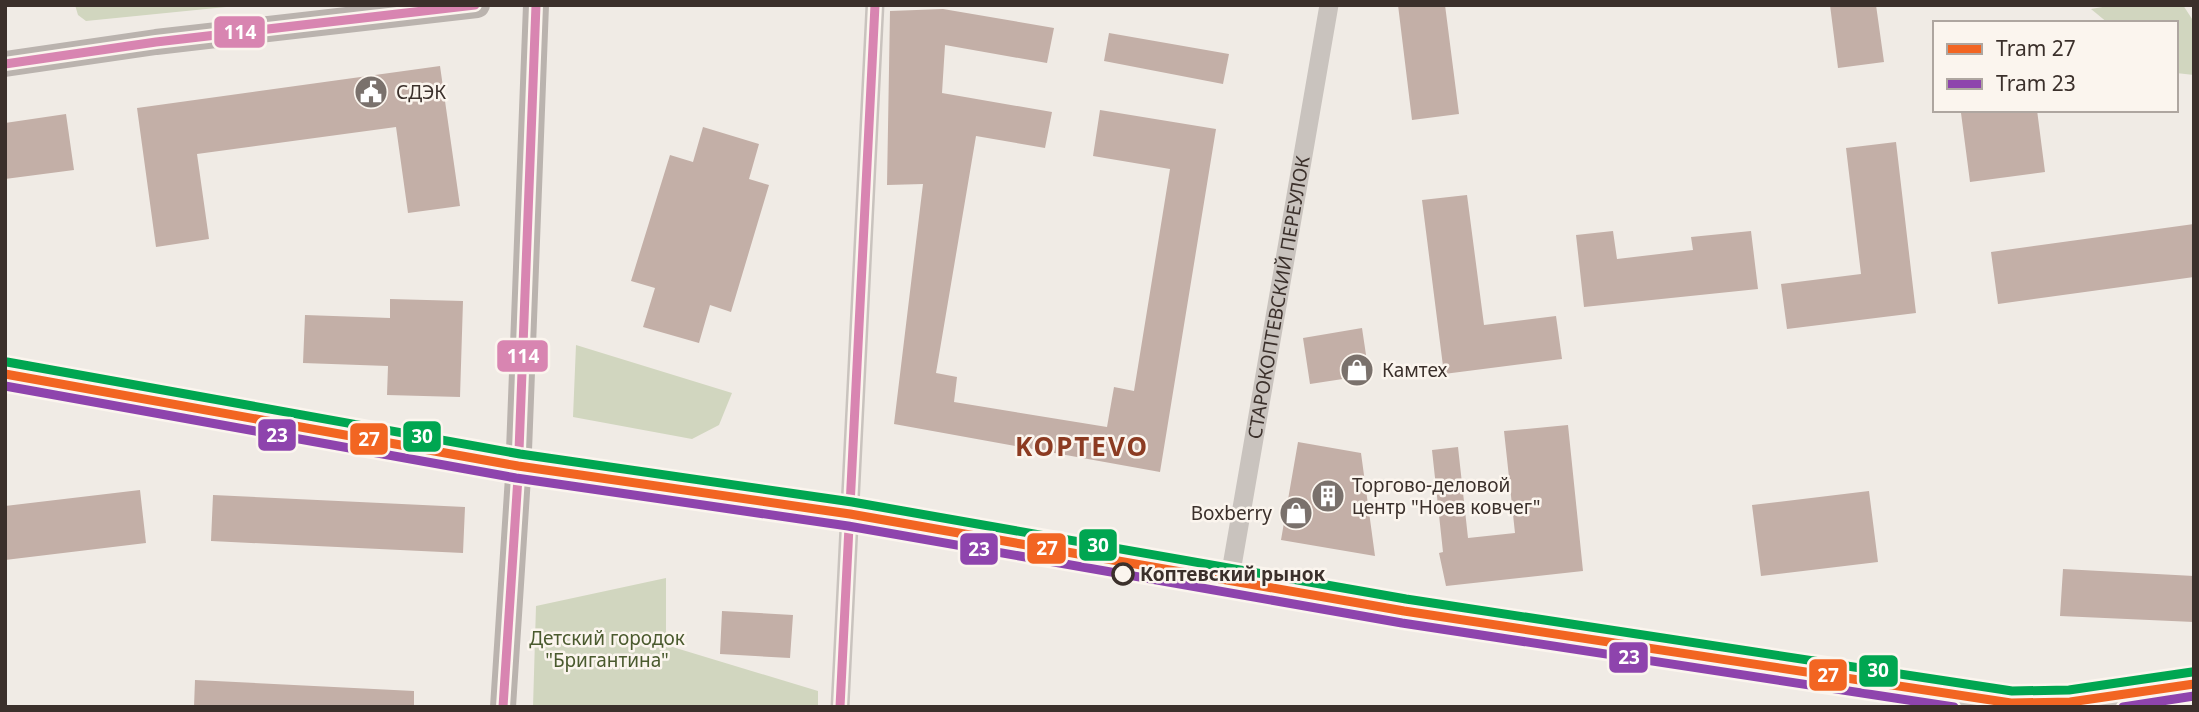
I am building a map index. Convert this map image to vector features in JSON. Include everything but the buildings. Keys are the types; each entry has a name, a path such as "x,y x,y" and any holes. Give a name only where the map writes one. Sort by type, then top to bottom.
{"street":[{"path":"5,64 156,42 477,5"},
{"path":"503,707 518,470 536,5"},
{"path":"840,707 874,5"},
{"name":"СТАРОКОПТЕВСКИЙ ПЕРЕУЛОК","path":"1228,589 1329,5"},
{"path":"5,380 150,403 518,470 850,521 1228,589 1923,694 2038,706 2194,686"}],"green space":[{"path":"75,5 246,5 86,21 78,15"},
{"path":"2114,5 2183,5 2194,22 2194,75 2178,73 2178,21 2106,21 2091,9"},
{"path":"576,345 732,393 719,425 692,439 573,417"},
{"name":"Детский городок \"Бригантина\"","path":"666,578 666,645 818,691 818,707 533,707 536,606"}],"tram line":[{"name":"27","path":"5,374 518,466 850,514 1404,611 2011,703 2070,702 2194,684"},
{"name":"23","path":"5,386 516,478 848,526 1402,623 1954,707"},
{"name":"23","path":"2123,707 2194,696"}],"transit line":[{"name":"114","path":"5,64 156,42 475,5"},
{"name":"114","path":"503,707 518,477 536,5"},
{"name":"114","path":"840,707 875,5"},
{"name":"30","path":"7,362 520,454 852,502 1406,599 2012,691 2069,690 2192,672"}],"place":[{"name":"СДЭК","path":"371,92"},
{"name":"Камтех","path":"1357,370"},
{"name":"Торгово-деловой центр \"Ноев ковчег\"","path":"1328,496"},
{"name":"Boxberry","path":"1296,513"},
{"name":"Коптевский рынок","path":"1123,574"}],"district":[{"name":"KOPTEVO","path":"1082,446"}]}
